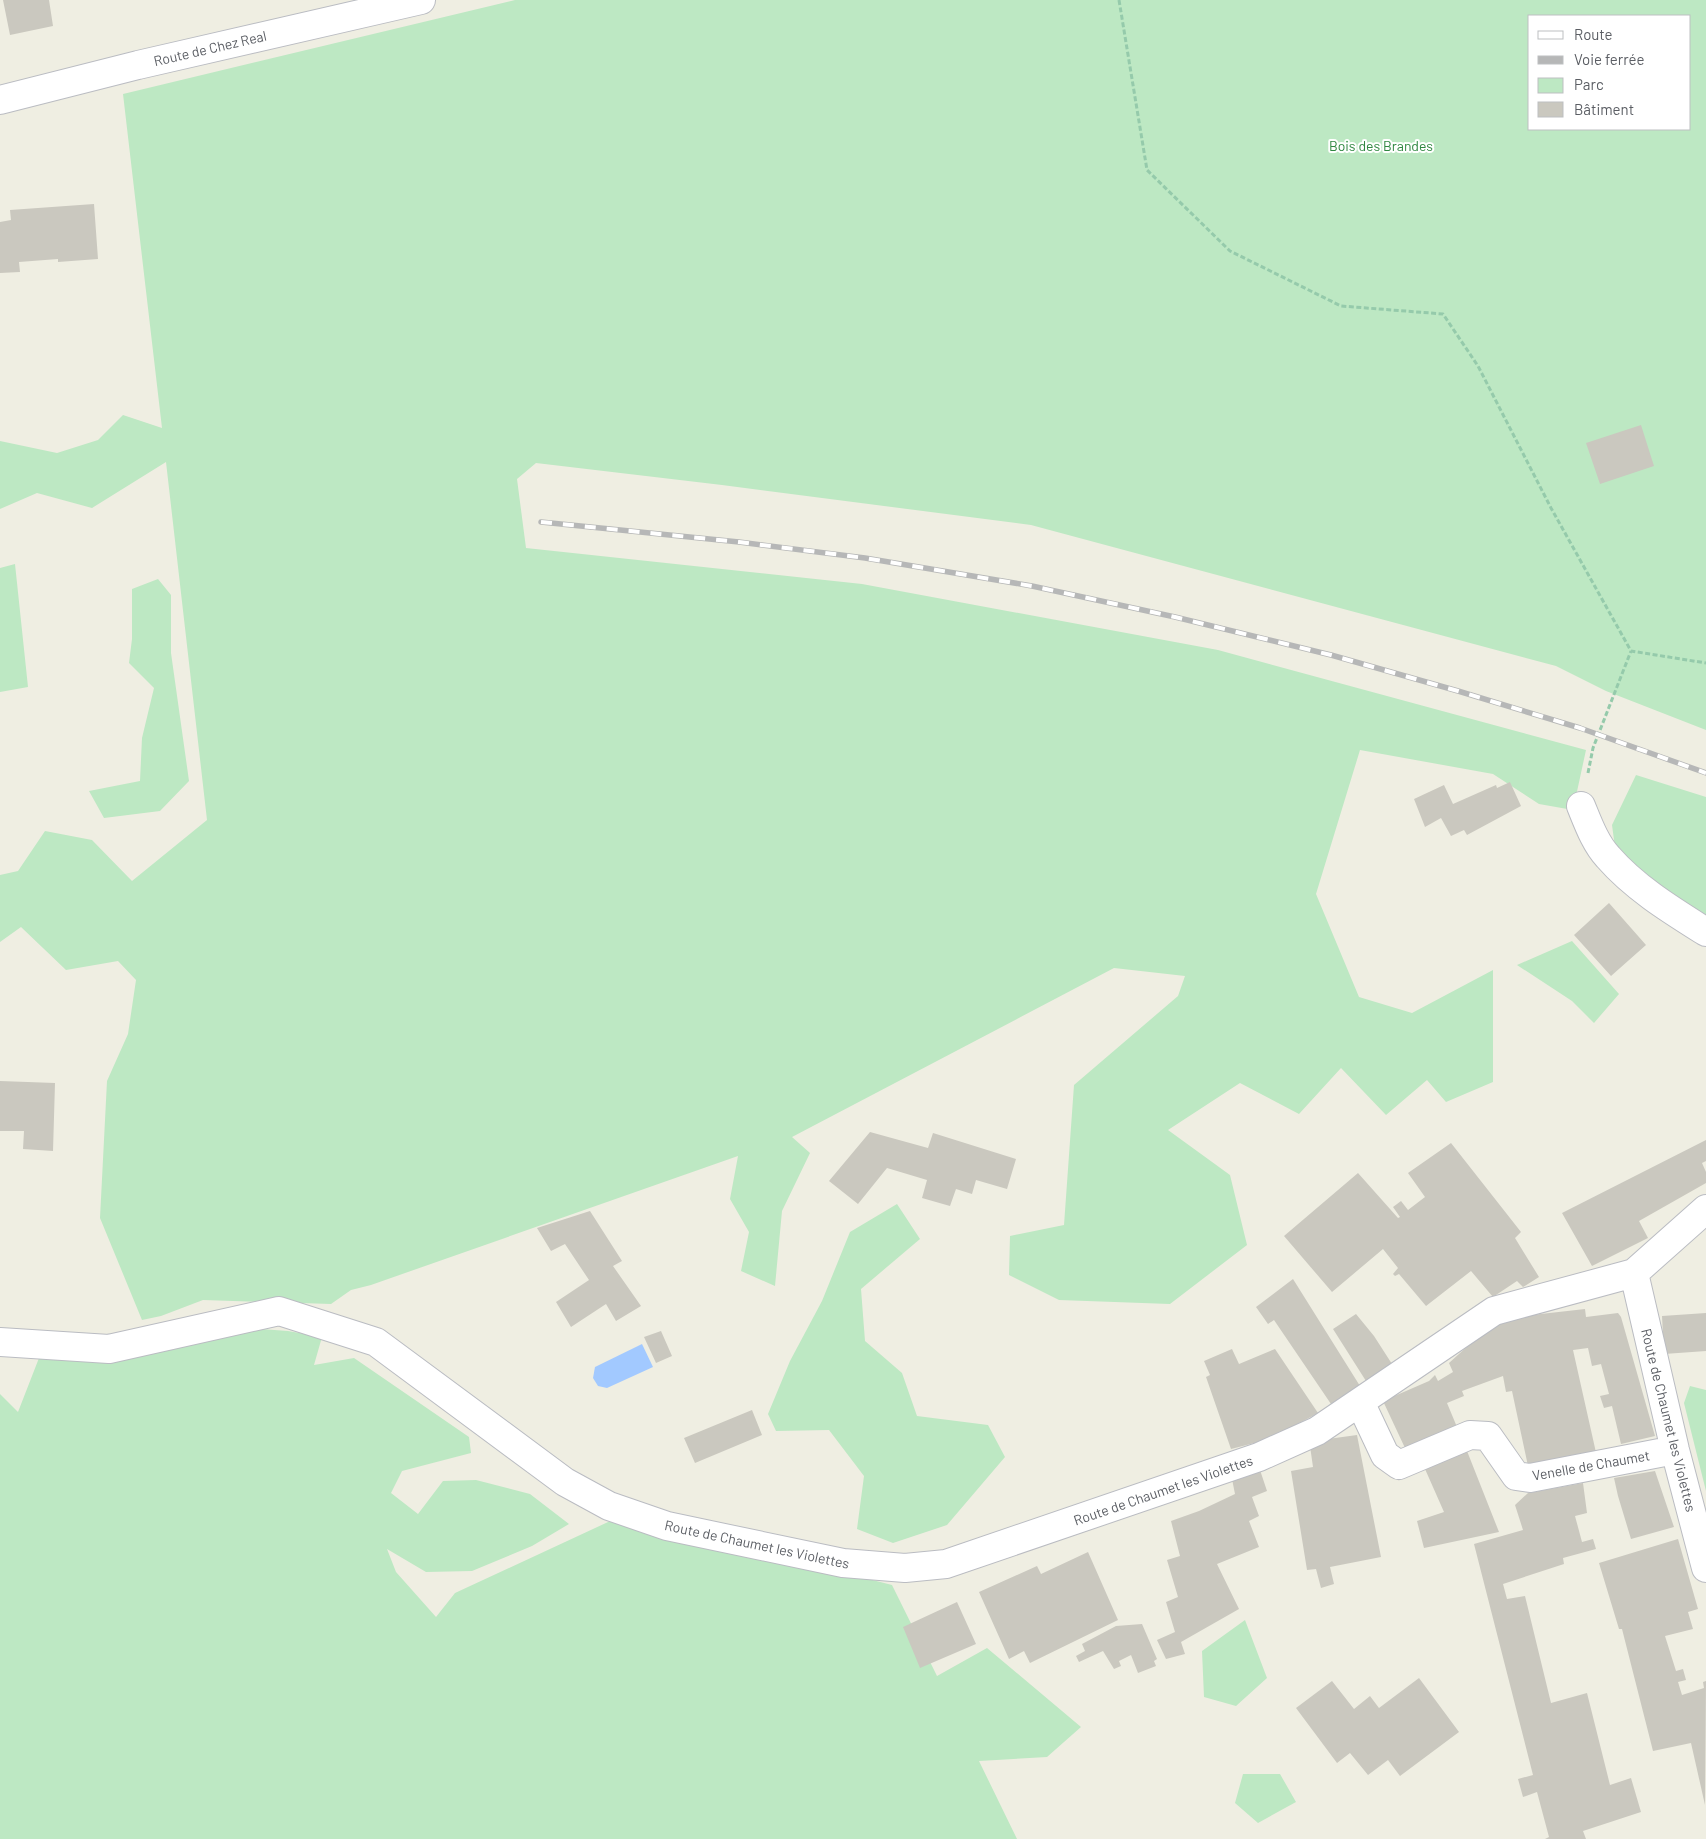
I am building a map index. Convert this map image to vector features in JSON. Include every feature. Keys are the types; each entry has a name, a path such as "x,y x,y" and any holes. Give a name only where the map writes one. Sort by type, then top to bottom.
{"street":[{"name":"Route de Chez Real","path":"0,100 138,65 421,0"},
{"path":"1581,806 1591,831 1607,856 1640,887 1670,910 1706,932"},
{"name":"Route de Chaumet les Violettes","path":"0,1342 109,1349 279,1311 376,1342 565,1482 608,1506 667,1526 843,1563 905,1568 946,1564 1258,1457 1317,1431 1494,1311 1634,1273 1706,1209"},
{"name":"Route de Chaumet les Violettes","path":"1634,1273 1675,1450 1706,1568"},
{"name":"Venelle de Chaumet","path":"1360,1402 1385,1455 1399,1465 1470,1435 1488,1436 1516,1476 1530,1478 1675,1450"}],"path":[{"path":"1118,0 1147,170 1230,252 1332,302 1341,306 1443,314 1478,366 1552,508 1631,651"},
{"path":"1631,651 1706,663"},
{"path":"1581,806 1593,748 1631,651"}],"green space":[{"name":"Bois des Brandes","path":"515,0 1706,0 1706,730 1606,691 1556,666 1031,525 536,463 517,479 526,548 862,584 1218,650 1586,750 1573,810 1539,804 1493,774 1360,750 1316,894 1359,997 1412,1013 1493,970 1493,1082 1446,1102 1427,1080 1386,1115 1341,1068 1299,1114 1240,1083 1168,1130 1230,1175 1247,1245 1170,1304 1059,1300 1009,1275 1010,1236 1064,1225 1074,1085 1178,996 1185,976 1114,968 792,1137 810,1153 782,1211 775,1286 741,1271 749,1232 730,1199 738,1156 371,1285 351,1290 331,1304 203,1300 161,1316 142,1320 100,1218 107,1081 128,1034 136,980 118,961 66,970 21,927 0,942 0,875 18,871 45,831 92,840 132,881 207,820 166,462 92,508 37,493 0,509 0,441 57,453 98,440 123,415 162,428 123,94"},
{"path":"15,564 28,687 0,692 0,568"},
{"path":"158,579 171,595 171,653 189,781 160,811 104,818 89,791 140,781 142,738 154,688 129,663 132,639 132,589"},
{"path":"1636,775 1706,797 1706,918 1618,869 1612,825"},
{"path":"1572,941 1619,994 1594,1023 1572,1001 1517,965"},
{"path":"897,1204 920,1239 861,1289 865,1341 902,1373 917,1416 988,1425 1005,1457 947,1525 893,1543 857,1529 864,1476 829,1430 776,1431 768,1414 790,1361 822,1301 850,1232"},
{"path":"248,1328 288,1331 322,1337 314,1365 354,1358 469,1437 471,1453 402,1471 391,1493 418,1514 443,1481 476,1480 530,1494 569,1524 532,1546 472,1571 426,1572 387,1549 396,1572 436,1617 455,1593 621,1516 892,1585 937,1676 987,1648 1081,1727 1047,1757 979,1761 1017,1839 0,1839 0,1394 18,1412 39,1358 128,1355"},
{"path":"1690,1386 1706,1390 1706,1491 1684,1403"},
{"path":"1245,1620 1267,1678 1236,1706 1204,1697 1202,1651"},
{"path":"1243,1774 1280,1774 1296,1802 1258,1823 1235,1803"}],"water":[{"path":"642,1344 653,1367 607,1388 598,1386 593,1378 595,1367"}],"building":[{"path":"3,0 49,0 53,26 10,35"},
{"path":"94,204 98,259 58,262 58,259 19,262 20,272 0,273 0,222 11,220 10,210"},
{"path":"1641,425 1654,466 1600,484 1586,443"},
{"path":"1510,782 1521,806 1467,835 1464,830 1451,836 1441,818 1425,827 1414,799 1444,785 1453,804 1496,785 1497,788"},
{"path":"1609,903 1646,945 1611,976 1574,935"},
{"path":"0,1081 55,1083 53,1151 23,1149 24,1131 0,1131"},
{"path":"870,1132 928,1148 933,1133 1016,1159 1007,1189 976,1180 972,1194 956,1189 950,1206 922,1198 927,1180 887,1168 858,1204 829,1181"},
{"path":"1706,1140 1706,1161 1702,1163 1706,1172 1706,1183 1639,1221 1648,1238 1592,1266 1562,1213"},
{"path":"1451,1143 1521,1232 1515,1238 1539,1277 1523,1287 1517,1281 1493,1297 1471,1271 1426,1306 1399,1274 1395,1276 1393,1274 1398,1268 1383,1249 1332,1292 1284,1236 1358,1173 1398,1218 1400,1217 1393,1207 1401,1201 1408,1210 1425,1197 1408,1173"},
{"path":"590,1211 622,1261 613,1266 641,1306 616,1321 606,1304 571,1327 556,1302 589,1280 565,1244 551,1251 537,1228"},
{"path":"1293,1279 1360,1386 1331,1404 1274,1320 1268,1324 1256,1307"},
{"path":"1585,1309 1586,1317 1618,1313 1621,1317 1655,1436 1621,1444 1612,1406 1604,1408 1600,1396 1609,1394 1601,1364 1592,1366 1588,1348 1573,1350 1597,1457 1528,1466 1512,1391 1506,1392 1503,1376 1462,1391 1464,1396 1447,1403 1457,1427 1405,1448 1383,1401 1429,1381 1435,1375 1438,1381 1453,1372 1449,1363 1491,1325 1532,1315"},
{"path":"1706,1313 1706,1351 1664,1354 1662,1316"},
{"path":"1356,1314 1374,1336 1392,1364 1366,1381 1333,1329"},
{"path":"661,1331 672,1356 656,1363 644,1337"},
{"path":"1232,1349 1239,1364 1275,1349 1318,1413 1270,1439 1231,1449 1206,1377 1210,1375 1204,1361"},
{"path":"752,1410 762,1435 695,1463 684,1438"},
{"path":"1357,1435 1381,1557 1330,1567 1334,1584 1321,1588 1316,1569 1307,1570 1291,1471 1313,1467 1310,1446 1328,1439"},
{"path":"1467,1451 1499,1532 1424,1548 1417,1521 1444,1512 1425,1469"},
{"path":"1258,1464 1267,1491 1252,1497 1259,1516 1249,1521 1259,1547 1217,1564 1239,1609 1181,1642 1185,1654 1166,1659 1157,1640 1175,1632 1166,1602 1178,1597 1167,1560 1180,1556 1171,1521 1199,1511 1235,1494 1231,1474"},
{"path":"1655,1471 1674,1527 1631,1539 1614,1478"},
{"path":"1583,1483 1587,1513 1575,1516 1582,1542 1593,1539 1596,1549 1563,1558 1564,1564 1503,1584 1507,1599 1525,1596 1551,1703 1587,1693 1610,1785 1631,1778 1641,1812 1583,1831 1586,1839 1545,1839 1549,1837 1537,1792 1523,1797 1518,1779 1533,1775 1474,1544 1523,1530 1515,1505 1528,1493"},
{"path":"1678,1539 1698,1609 1688,1612 1693,1629 1665,1636 1676,1671 1683,1669 1686,1680 1678,1682 1682,1695 1704,1688 1703,1682 1706,1681 1705,1805 1691,1743 1653,1751 1622,1629 1619,1629 1599,1563"},
{"path":"1088,1552 1118,1620 1030,1663 1024,1651 1009,1659 979,1592 1037,1566 1041,1574"},
{"path":"957,1602 976,1644 920,1668 903,1627"},
{"path":"1142,1624 1157,1659 1154,1661 1156,1666 1138,1673 1131,1655 1119,1661 1121,1666 1114,1669 1103,1651 1079,1662 1076,1656 1085,1651 1082,1644 1116,1626"},
{"path":"1419,1678 1459,1732 1400,1776 1388,1760 1368,1775 1350,1753 1337,1763 1296,1708 1332,1681 1354,1709 1370,1696 1379,1708"}],"railway":[{"path":"541,522 739,542 865,558 1032,586 1175,617 1331,655 1580,728 1706,773"}]}
